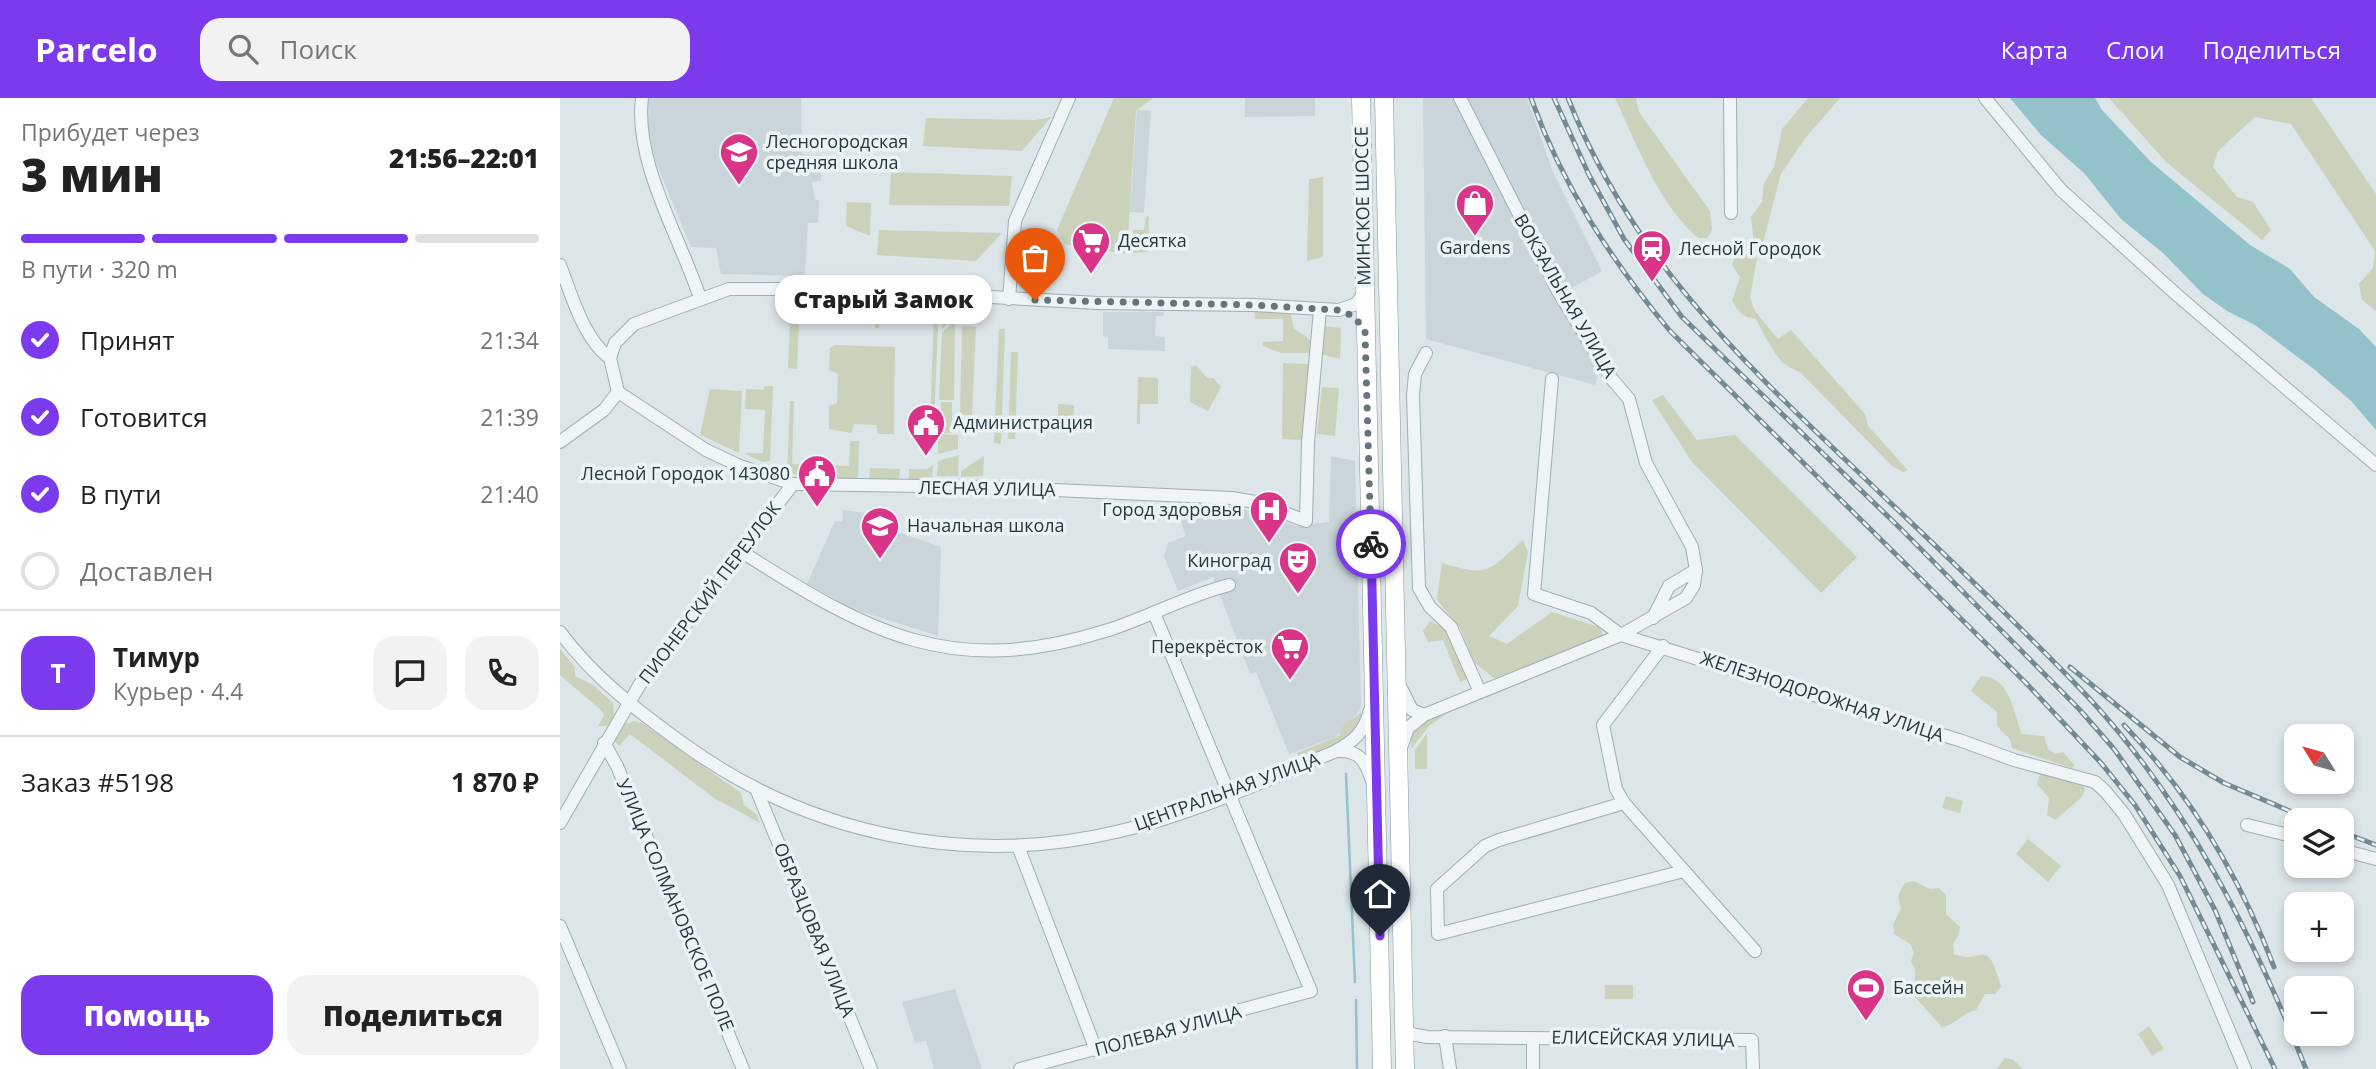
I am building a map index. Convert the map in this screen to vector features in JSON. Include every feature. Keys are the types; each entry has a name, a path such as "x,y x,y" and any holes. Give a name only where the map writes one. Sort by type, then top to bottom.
{"highway":[{"name":"МИНСКОЕ ШОССЕ","path":"1361,98 1382,1069"},
{"name":"МИНСКОЕ ШОССЕ","path":"1384,98 1405,1065"}],"street":[{"path":"642,98 639,117 649,163 700,298"},
{"path":"1009,299 1015,221 1069,98"},
{"name":"ВОКЗАЛЬНАЯ УЛИЦА","path":"1460,98 1558,291 1611,377 1629,399 1646,463 1692,547 1696,570"},
{"path":"1730,98 1731,213"},
{"path":"1985,98 2061,190 2177,295 2376,465"},
{"path":"560,265 587,328 601,352 610,358"},
{"path":"560,442 604,410 618,392 610,358 615,343 634,324 729,289 778,287 1009,299 1253,305 1320,310 1353,307 1364,293"},
{"name":"ЛЕСНАЯ УЛИЦА","path":"618,392 706,450 740,466 793,484 986,487 1232,498 1255,502 1306,521 1308,442 1320,310"},
{"path":"1339,310 1355,317 1365,332"},
{"path":"1426,353 1415,374 1413,395 1419,588 1430,607 1455,634 1480,692"},
{"path":"1552,379 1534,594 1591,613 1621,635"},
{"name":"ПИОНЕРСКИЙ ПЕРЕУЛОК","path":"628,702 793,484"},
{"path":"742,552 859,622 902,637 962,651 1042,647 1106,631 1229,584"},
{"path":"1653,618 1669,586 1696,570"},
{"path":"1398,780 1402,738 1408,728 1424,715 1621,635 1653,618 1686,598 1694,585 1696,570"},
{"path":"1154,613 1228,795"},
{"name":"ЦЕНТРАЛЬНАЯ УЛИЦА","path":"560,632 598,677 628,702 704,758 757,791 791,806 884,835 935,843 1018,846 1115,832 1228,795 1334,752 1356,739 1365,728 1375,689"},
{"name":"ЖЕЛЕЗНОДОРОЖНАЯ УЛИЦА","path":"1621,635 1663,646 2022,762 2095,782 2124,814 2168,885 2245,1069"},
{"path":"1663,646 1603,725 1616,789 1624,803 1755,951"},
{"path":"1395,668 1405,701 1412,710 1424,715"},
{"path":"560,823 628,702"},
{"name":"УЛИЦА СОЛМАНОВСКОЕ ПОЛЕ","path":"604,743 617,766 743,1069"},
{"path":"1334,752 1353,752 1362,757 1377,795"},
{"name":"ОБРАЗЦОВАЯ УЛИЦА","path":"757,791 871,1069"},
{"name":"ПОЛЕВАЯ УЛИЦА","path":"1020,1069 1309,994 1311,988 1228,795"},
{"path":"1624,803 1485,846 1437,889 1438,934 1684,871"},
{"path":"2247,825 2284,834"},
{"path":"1018,846 1096,1050"},
{"path":"2354,853 2376,859"},
{"path":"560,926 620,1069"},
{"path":"1404,1024 1411,1034 1427,1037"},
{"path":"1445,1036 1449,1045 1450,1069"},
{"path":"1405,1065 1415,1043 1427,1037"},
{"name":"ЕЛИСЕЙСКАЯ УЛИЦА","path":"1427,1037 1752,1040 1753,1069"},
{"path":"1533,1038 1533,1069"}],"shaded area":[{"name":"Лесногородская средняя школа","path":"649,98 801,98 802,154 822,155 821,181 812,182 815,200 819,200 818,223 808,223 805,276 721,274 716,248 691,247 654,158 646,115"},
{"path":"1245,98 1315,98 1315,116 1245,117"},
{"name":"Gardens","path":"1423,98 1457,98 1600,368 1595,385 1426,339"},
{"path":"1466,98 1527,98 1553,172 1602,271 1563,293"},
{"path":"1137,110 1151,111 1144,213 1130,212"},
{"path":"1103,312 1164,312 1163,316 1156,316 1155,336 1165,337 1165,351 1108,349 1108,337 1103,336"},
{"path":"1331,456 1355,461 1361,709 1336,737 1289,754 1256,672 1250,674 1213,577 1178,591 1164,556 1168,543 1186,536 1173,500 1240,508 1296,526 1329,522"},
{"name":"Начальная школа","path":"843,510 880,515 880,526 941,547 938,636 853,609 807,584 835,521 842,522"},
{"path":"955,989 982,1069 934,1069 926,1041 915,1043 902,1002"}],"green space":[{"path":"1114,98 1153,98 1136,111 1127,254 1065,244 1057,230"},
{"path":"1615,98 1636,98 1639,112 1710,211 1712,230 1707,238 1698,238 1671,208 1650,173"},
{"path":"1808,98 1840,98 1804,140 1781,174 1763,242 1754,245 1751,217 1762,202 1764,183 1774,167 1782,129"},
{"path":"2109,98 2311,98 2376,194 2376,311 2362,300 2359,284 2373,268 2375,251 2291,124 2255,117 2218,151 2213,167 2237,197 2253,202 2271,230 2262,240 2166,162"},
{"path":"1051,117 1022,151 923,146 926,118 1036,120"},
{"path":"891,172 1012,176 1009,206 889,205"},
{"path":"1323,177 1323,257 1307,261 1309,179"},
{"path":"847,202 871,203 870,236 846,226"},
{"path":"1149,216 1148,252 1132,253 1133,230 1144,230 1146,217"},
{"path":"879,230 1002,233 976,261 877,255"},
{"path":"1749,254 1757,258 1750,297 1755,311 1778,339 1791,330 1865,414 1868,426 1908,470 1903,472 1892,466 1801,373 1782,361 1769,344 1756,319 1744,315 1736,308 1732,301 1740,277 1732,265 1735,256"},
{"path":"828,276 978,283 978,292 828,285"},
{"path":"943,295 956,295 955,316 942,329"},
{"path":"791,297 868,298 867,305 800,302 797,369 788,368"},
{"path":"876,298 939,301 933,449 929,449 934,312 880,310 879,328 875,328"},
{"path":"1254,309 1290,311 1294,328 1314,343 1313,353 1281,353 1263,346 1263,342 1283,341 1283,319 1255,319"},
{"path":"955,320 954,400 939,400 942,333"},
{"path":"962,326 976,327 972,415 960,415"},
{"path":"1322,326 1341,328 1340,359 1317,353"},
{"path":"999,329 1005,329 1001,444 994,443"},
{"path":"835,345 895,347 894,434 878,434 876,425 854,424 851,433 829,429 829,406 837,403 838,374 829,370 830,348"},
{"path":"1011,352 1018,352 1015,439 1008,439"},
{"path":"1283,363 1309,364 1304,440 1282,439"},
{"path":"1196,365 1207,378 1213,378 1221,387 1208,411 1190,402 1191,367"},
{"path":"1138,377 1158,378 1158,404 1140,404 1140,424 1137,424"},
{"path":"764,386 773,386 770,461 762,462 744,453 763,453 765,410 745,409 746,389 764,390"},
{"path":"1322,387 1339,388 1335,436 1317,434"},
{"path":"710,389 742,391 739,453 700,435"},
{"path":"1663,395 1697,440 1735,435 1857,557 1821,593 1692,462 1652,400"},
{"path":"790,401 794,401 792,464 849,466 850,441 859,441 858,480 820,479 787,473"},
{"path":"941,402 952,402 952,433 940,433"},
{"path":"1058,404 1074,405 1073,428 1058,428"},
{"path":"938,434 958,435 958,449 938,454"},
{"path":"959,455 958,476 937,476 938,461"},
{"path":"984,456 983,476 961,477 961,471"},
{"path":"933,465 932,484 909,483 909,469 927,469"},
{"path":"870,468 900,469 899,483 869,483"},
{"path":"1523,540 1528,552 1518,606 1489,636 1507,644 1552,612 1599,627 1604,637 1495,679 1474,662 1460,628 1437,600 1442,563 1470,570 1487,569"},
{"path":"1430,621 1446,629 1467,679 1460,682 1443,640 1428,642 1423,631"},
{"path":"560,649 575,667 575,676 593,685 613,703 614,717 607,726 598,726 604,715 602,711 560,675"},
{"path":"1981,676 1991,678 2005,689 2022,734 2044,736 2048,749 2055,754 2063,752 2075,766 2071,768 2012,748 2010,739 1997,726 1997,712 1971,691"},
{"path":"1361,712 1356,731 1341,744 1302,759 1297,753 1339,736 1342,727"},
{"path":"1448,713 1430,725 1411,749 1411,732 1420,724"},
{"path":"634,721 642,723 741,793 744,805 757,815 760,823 714,798 630,734 619,746 614,740 623,725"},
{"path":"1427,733 1427,769 1415,769 1415,750"},
{"path":"2041,771 2080,781 2085,789 2082,797 2055,820 2047,815 2049,798 2037,784"},
{"path":"1946,796 1963,801 1960,813 1942,808"},
{"path":"2028,839 2061,866 2048,882 2016,854"},
{"path":"1914,881 1930,889 1939,888 1946,895 1946,914 1960,927 1953,944 1954,954 1964,957 1987,956 1992,961 2001,987 1995,994 1985,994 1976,1010 1942,1027 1915,997 1915,970 1911,961 1914,952 1910,944 1894,934 1893,925 1901,908 1900,892 1905,883"},
{"path":"1605,985 1633,985 1633,999 1605,999"},
{"path":"2149,1026 2164,1049 2152,1056 2138,1034"},
{"path":"2005,1058 2014,1060 2022,1069 1997,1069"}],"water":[{"path":"2010,98 2095,98 2102,110 2151,162 2250,245 2290,269 2314,297 2359,329 2376,347 2376,430 2351,401 2315,370 2255,325 2227,311 2203,294 2163,253 2121,219 2084,173 2041,135"}],"waterway":[{"path":"1346,774 1355,982"},
{"path":"1356,1000 1357,1069"}],"railway":[{"path":"1531,98 1543,130 1590,220 1628,277 1670,331 2026,683 2101,763 2135,805 2180,876 2275,1069"},
{"path":"1554,98 1589,175 1624,239 1682,317 1902,530 2080,710 2114,749 2175,835 2215,910 2253,1002"},
{"path":"1568,98 1593,153 1622,205 1654,253 1690,299 1768,384 2031,638 2124,738 2187,826 2214,872 2263,969 2306,1069"},
{"path":"2070,667 2180,757 2224,783 2284,809"},
{"path":"2124,725 2171,780 2211,838 2246,901 2274,967"},
{"path":"2354,837 2376,845"}],"way so far":[{"path":"1035,300 1298,307 1339,310 1355,317 1365,332 1371,544"}],"place":[{"name":"Лесногородская средняя школа","path":"739,186"},
{"name":"Gardens","path":"1475,237"},
{"name":"Десятка","path":"1091,275"},
{"name":"Лесной Городок","path":"1652,283"},
{"name":"Старый Замок","path":"1035,300"},
{"name":"Администрация","path":"926,457"},
{"name":"Лесной Городок 143080","path":"817,508"},
{"name":"Город здоровья","path":"1269,544"},
{"name":"Начальная школа","path":"880,560"},
{"name":"Киноград","path":"1298,595"},
{"name":"Перекрёсток","path":"1290,681"},
{"name":"Бассейн","path":"1866,1022"}],"route":[{"path":"1371,544 1380,936"}]}
